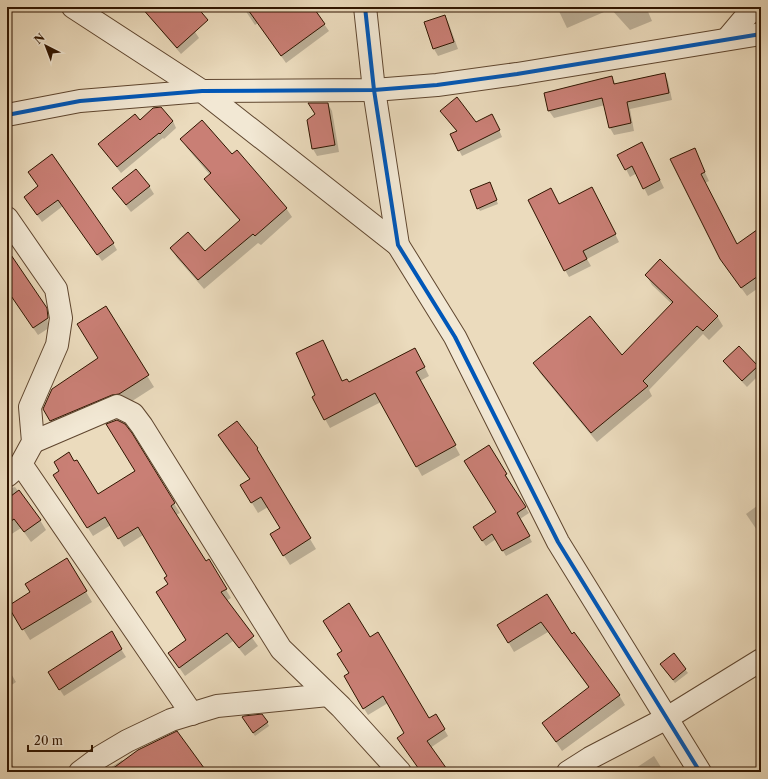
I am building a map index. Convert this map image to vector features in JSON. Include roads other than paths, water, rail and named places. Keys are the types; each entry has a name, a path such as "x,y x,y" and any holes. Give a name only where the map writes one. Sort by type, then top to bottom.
{"street":[{"path":"73,7 202,91 398,245 455,337 558,542 700,772"},
{"path":"365,7 374,90 398,245"},
{"path":"727,39 754,7"},
{"path":"7,115 80,101 202,91 374,90 437,86 761,34"},
{"path":"7,218 56,289 60,318 57,345 30,407 33,442"},
{"path":"192,714 14,470 33,442 116,406 132,414 146,433 281,649 328,695 400,772"},
{"path":"568,772 590,758 666,718 761,660"},
{"path":"80,772 100,757 127,741 171,720 217,706 328,695"}]}
